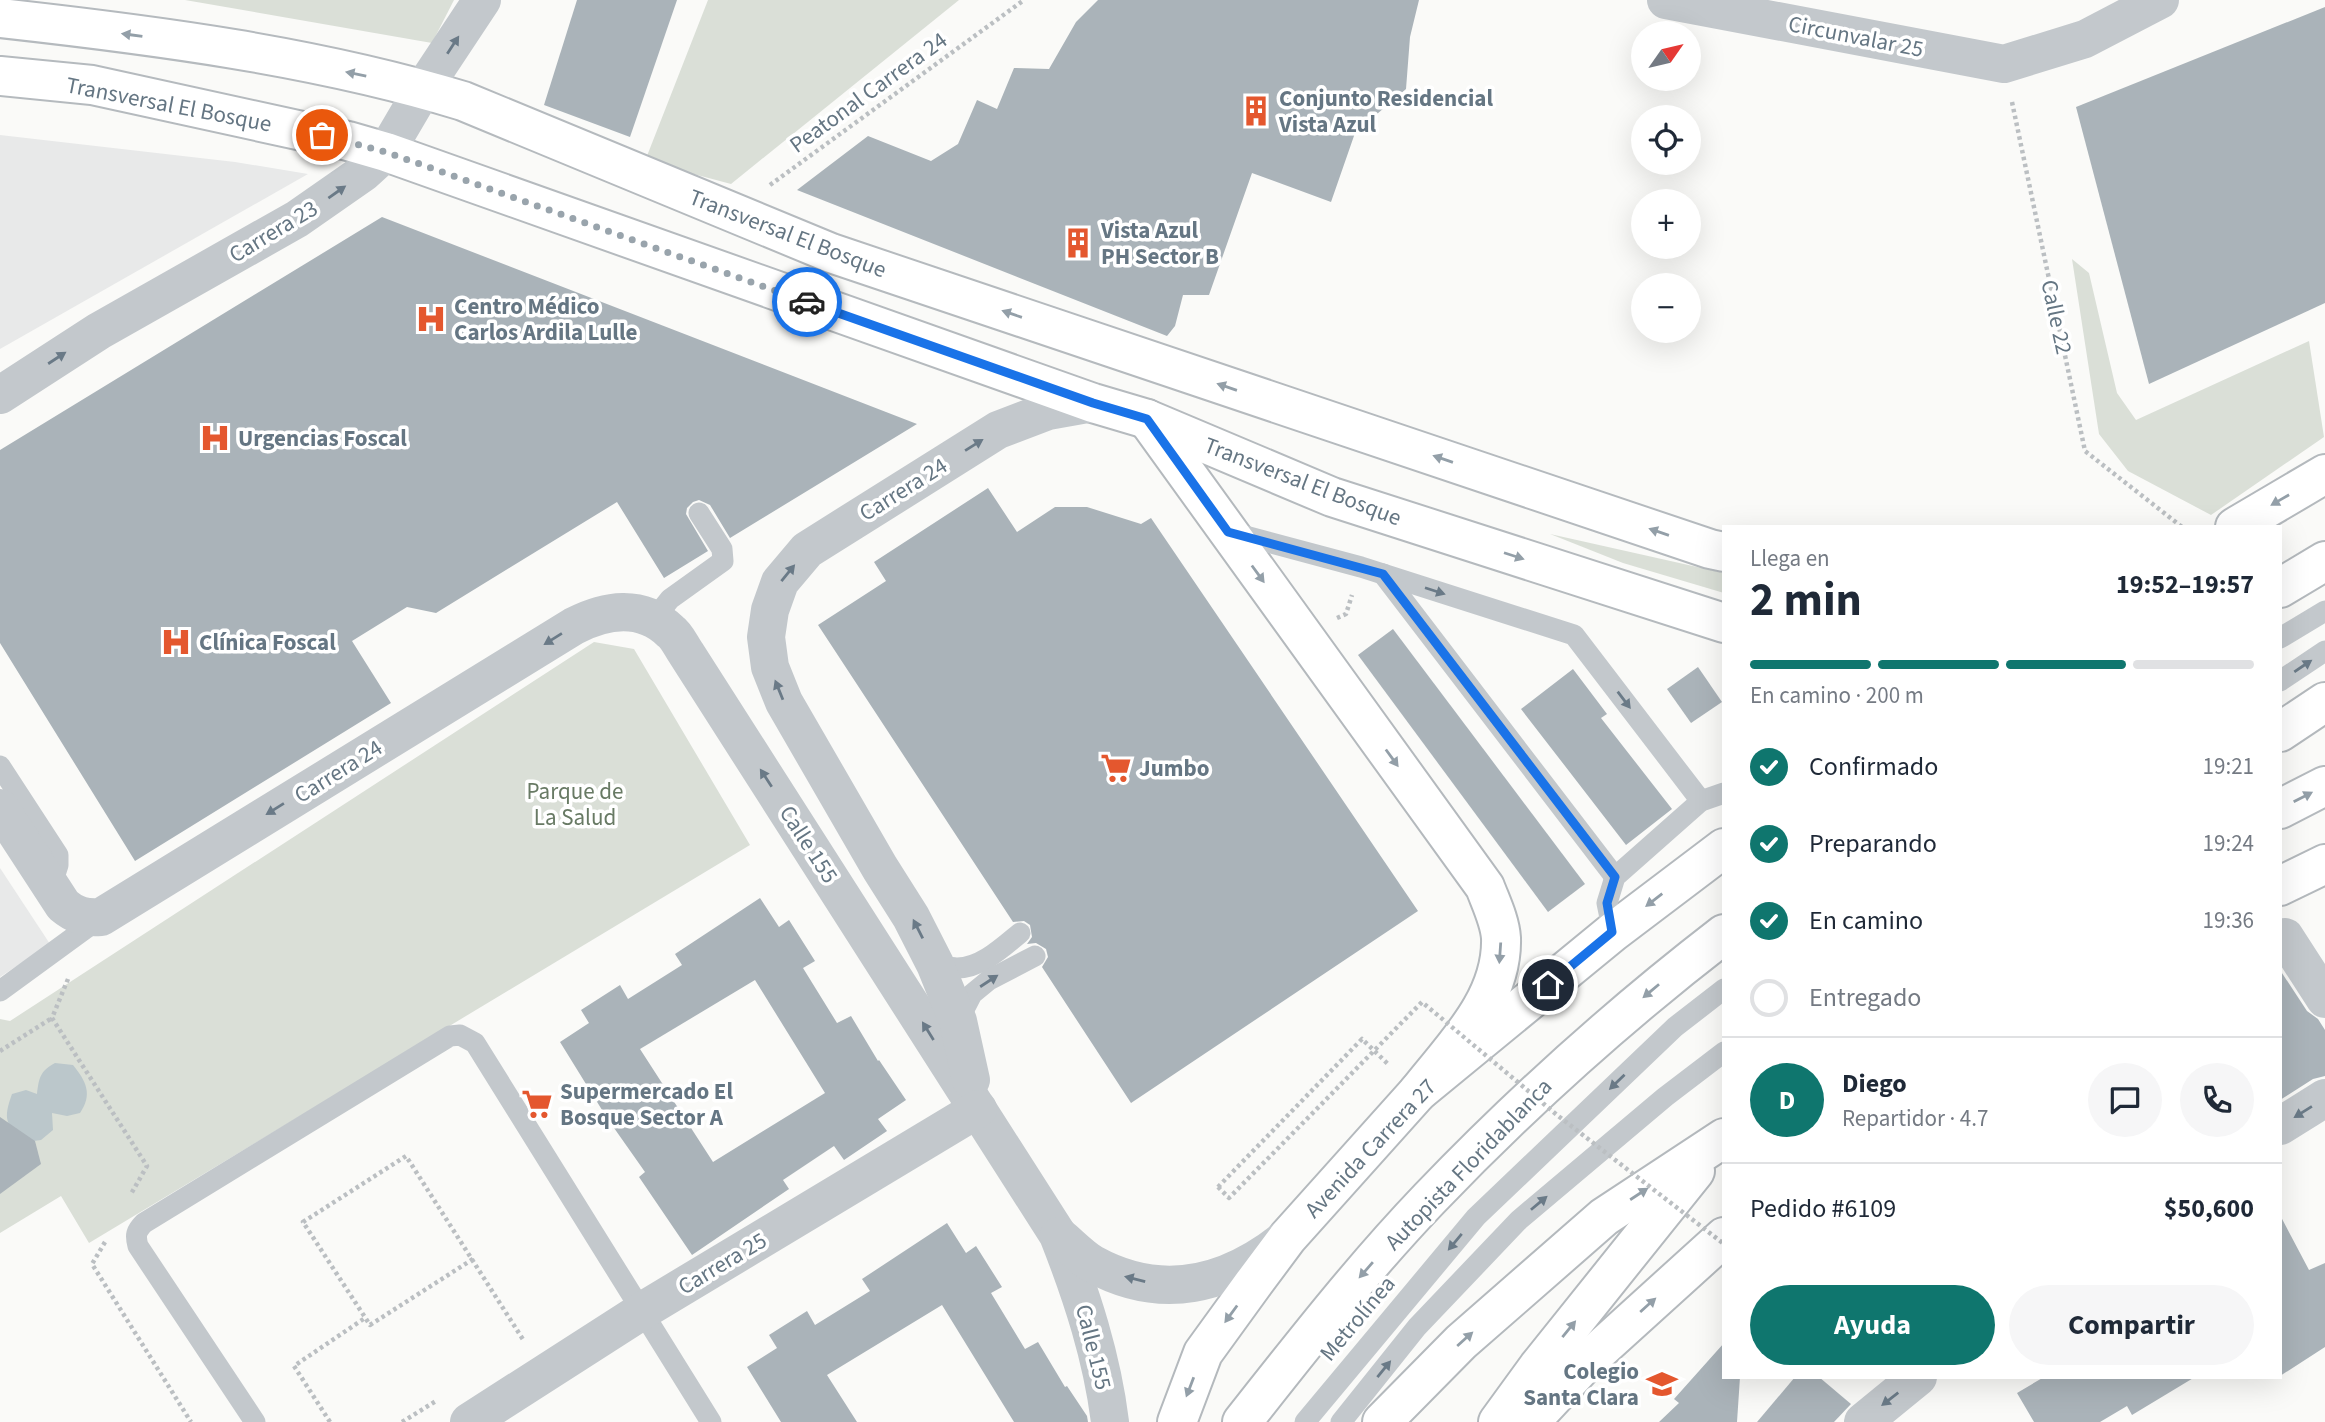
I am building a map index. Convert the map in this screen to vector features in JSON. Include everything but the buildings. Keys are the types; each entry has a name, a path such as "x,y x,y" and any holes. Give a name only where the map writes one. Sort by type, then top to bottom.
{"main road":[{"name":"Transversal El Bosque","path":"0,18 246,52 423,89 463,101 831,253 1722,552"},
{"name":"Transversal El Bosque","path":"0,76 92,85 348,141 386,152 1093,403 1147,419 1332,497 1722,622"},
{"path":"1147,419 1485,887 1501,937 1498,970 1481,1011 1418,1092"},
{"path":"2238,525 2325,474"},
{"path":"2282,587 2325,561"},
{"path":"2282,731 2325,702"},
{"path":"2282,808 2325,786"},
{"name":"Avenida Carrera 27","path":"1177,1422 1203,1353 1288,1237 1418,1092 1612,932 1722,850"},
{"path":"2282,885 2325,864"},
{"name":"Autopista Floridablanca","path":"1242,1422 1325,1316 1427,1200 1537,1091 1653,989 1722,936"},
{"path":"1382,1422 1461,1342 1604,1217 1721,1140"},
{"path":"1498,1422 1538,1367 1721,1140"},
{"path":"1531,1422 1585,1363 1722,1239"}],"street":[{"name":"Carrera 23","path":"0,395 99,331 297,219 363,173 386,152 423,89 482,0"},
{"name":"Circunvalar 25","path":"1666,0 2004,64"},
{"path":"2004,64 2085,39 2160,0"},
{"name":"Carrera 24","path":"766,636 770,610 780,582 807,550 998,430 1048,411 1093,403"},
{"name":"Carrera 24","path":"101,916 574,626 593,616 614,611 636,613 654,619"},
{"name":"Calle 155","path":"654,619 671,631 686,653 1058,1235 1088,1317 1100,1360 1111,1422"},
{"name":"Calle 155","path":"766,636 770,667 784,702 911,917 935,964 958,1021 978,1110"},
{"path":"0,808 57,896 74,914 86,918 101,916"},
{"path":"2285,937 2325,999"},
{"path":"2282,1125 2325,1098"},
{"name":"Carrera 25","path":"469,1422 642,1311 978,1110"},
{"name":"Calle 155","path":"1058,1235 1102,1268 1134,1281 1178,1286 1222,1278 1261,1258 1288,1237"},
{"path":"1864,1422 1916,1379"}],"lane":[{"path":"654,619 670,599 723,561 722,548 699,513"},
{"path":"1228,532 1360,567 1574,635 1701,801"},
{"path":"1383,574 1615,877"},
{"path":"2282,637 2325,611"},
{"path":"2282,680 2325,651"},
{"path":"0,766 58,855 57,896"},
{"path":"1612,932 1607,903 1615,877 1701,801 1722,794"},
{"path":"0,991 101,916"},
{"path":"935,964 958,968 972,965 991,956 1020,933"},
{"path":"958,1021 972,994 989,980 1035,956"},
{"name":"Metrolínea","path":"1305,1422 1476,1217 1675,1027 1722,991"},
{"path":"256,1422 138,1246 135,1237 137,1230 144,1223 450,1036 460,1035 475,1043 711,1422"},
{"path":"1341,1422 1417,1327 1519,1220 1665,1097 1722,1054"}],"path":[{"name":"Peatonal Carrera 24","path":"733,212 1024,0"},
{"name":"Calle 22","path":"2004,64 2085,451 2179,525"},
{"path":"1303,636 1346,614 1360,567"},
{"path":"0,1051 52,1018 73,969"},
{"path":"1362,1039 1218,1187 1229,1198 1422,1002 1557,1115 1722,1242"},
{"path":"52,1018 147,1166 129,1198"},
{"path":"473,1259 370,1325 303,1222 406,1156 473,1259 526,1344"},
{"path":"111,1231 92,1264 191,1422"},
{"path":"330,1422 294,1366 365,1318"}],"shaded area":[{"path":"0,135 235,162 308,174 0,349"},
{"path":"0,868 50,944 0,977"},
{"path":"55,1063 73,1065 86,1088 84,1106 80,1113 67,1116 52,1113 53,1130 41,1140 26,1142 8,1121 7,1110 12,1094 26,1090 37,1094 41,1076"}],"green space":[{"path":"185,0 454,0 432,43"},
{"path":"708,0 959,0 731,184 645,161"},
{"path":"2072,259 2089,273 2117,393 2136,420 2309,341 2324,437 2211,515 2128,471 2099,434"},
{"path":"1550,534 1722,573 1722,592 1623,563"},
{"name":"Parque de La Salud","path":"594,642 634,649 750,845 89,1243 61,1196 0,1233 0,1019 10,1021"}],"way so far":[{"path":"322,135 386,152 807,302"}],"place":[{"name":"Conjunto Residencial Vista Azul","path":"1256,111"},
{"name":"Vista Azul PH Sector B","path":"1078,243"},
{"name":"Centro Médico Carlos Ardila Lulle","path":"431,319"},
{"name":"Urgencias Foscal","path":"215,438"},
{"name":"Clínica Foscal","path":"176,642"},
{"name":"Jumbo","path":"1116,768"},
{"name":"Supermercado El Bosque Sector A","path":"537,1104"},
{"name":"Colegio Santa Clara","path":"1662,1384"}],"route":[{"path":"807,302 1093,403 1147,419 1228,532 1383,574 1615,877 1607,903 1612,932 1548,985"}]}
